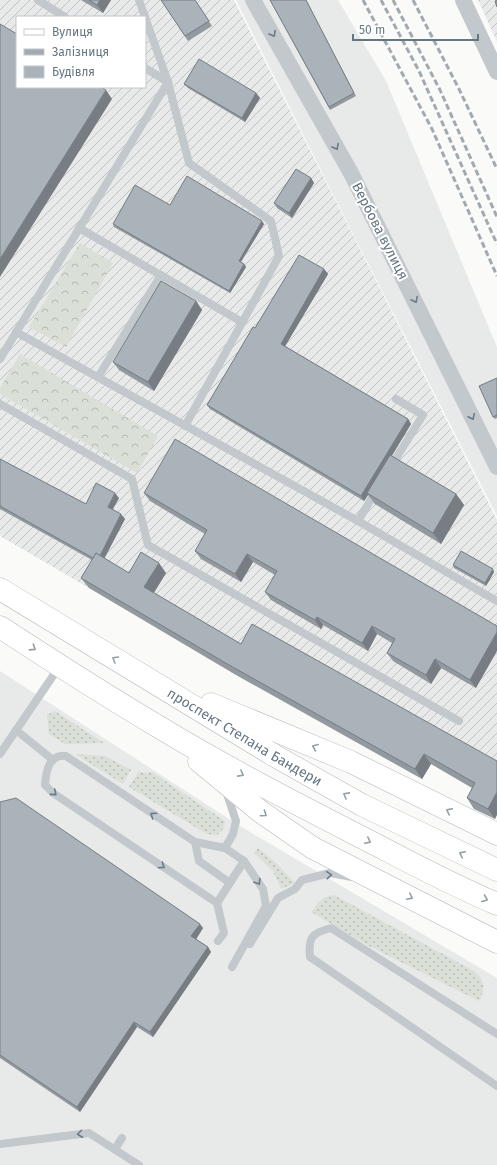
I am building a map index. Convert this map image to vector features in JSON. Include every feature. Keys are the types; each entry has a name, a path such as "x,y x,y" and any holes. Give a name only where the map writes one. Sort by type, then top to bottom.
{"main road":[{"name":"проспект Степана Бандери","path":"0,589 275,756 362,805 497,870"},
{"path":"0,627 158,727 203,753 327,820 465,890 497,904"},
{"path":"148,679 351,762 497,834"},
{"path":"158,727 261,812 313,848 497,942"}],"street":[{"name":"Вербова вулиця","path":"254,0 350,173 497,467"},
{"path":"463,0 497,72"}],"lane":[{"path":"38,0 63,16"},
{"path":"139,0 145,16"},
{"path":"146,20 168,82 189,162 271,221 278,256 185,426"},
{"path":"146,69 168,82"},
{"path":"0,359 168,82"},
{"path":"79,228 242,322"},
{"path":"98,377 160,275"},
{"path":"16,332 497,601"},
{"path":"358,522 423,415 396,399"},
{"path":"0,404 132,479 148,545 459,721"},
{"path":"0,754 60,666"},
{"path":"16,730 53,760"},
{"path":"218,941 224,933 217,903 53,793 45,785 48,769 53,760 60,756 66,756 195,842 226,848 244,861 263,889 266,906 232,966 245,952 278,898 295,889 302,880 330,873 379,882"},
{"path":"223,782 236,821 233,834 226,848"},
{"path":"195,842 199,861 230,883"},
{"path":"217,903 244,861"},
{"path":"443,914 497,950"},
{"path":"497,1034 331,928 321,930 314,934 309,945 310,957 497,1086"},
{"path":"0,1144 89,1133 139,1165"},
{"path":"115,1149 122,1138"}],"shaded area":[{"path":"0,0 234,0 497,520 497,767 248,654 136,583 89,588 0,536"},
{"path":"236,0 338,0 386,81 497,347 497,516 350,228"},
{"path":"478,0 497,0 497,42"},
{"path":"0,671 240,826 497,978 497,1165 0,1165"}],"green space":[{"path":"80,243 113,263 66,347 29,327"},
{"path":"20,354 158,436 137,473 0,394 0,388"},
{"path":"55,711 104,743 65,744 49,734 47,715"},
{"path":"75,754 105,756 131,770 123,784"},
{"path":"139,771 143,773 152,772 225,821 224,828 217,835 207,834 129,787"},
{"path":"258,848 276,863 295,883 281,889 273,871 254,853"},
{"path":"334,895 474,971 482,981 483,985 483,992 479,1001 369,946 311,912 323,899"}],"building":[{"path":"89,0 100,0 97,5"},
{"path":"161,0 195,0 209,21 185,36"},
{"path":"270,0 306,0 354,93 329,107"},
{"path":"0,24 16,33 16,88 103,88 106,90 0,259"},
{"path":"199,59 256,93 242,118 184,84"},
{"path":"296,169 311,178 289,213 274,203"},
{"path":"187,176 262,221 239,261 244,264 229,291 113,224 135,185 170,205"},
{"path":"299,255 324,269 281,344 408,419 361,496 207,405 253,327 255,328"},
{"path":"161,281 196,301 148,382 113,362"},
{"path":"497,378 497,415 493,417 479,386"},
{"path":"175,439 497,626 497,632 470,680 435,659 426,675 387,653 395,639 372,626 362,643 317,617 315,620 265,592 277,571 247,554 235,574 195,551 207,530 144,493"},
{"path":"390,455 456,494 433,533 367,493"},
{"path":"0,459 86,504 96,483 115,493 108,507 121,514 100,556 96,553 93,558 0,506"},
{"path":"461,551 493,569 485,583 453,565"},
{"path":"141,552 159,563 144,587 241,644 252,624 497,761 497,792 488,809 467,798 475,783 424,754 415,769 229,665 81,578 96,553 129,573"},
{"path":"16,798 200,924 191,936 208,947 150,1032 134,1022 77,1107 0,1055 0,802"}],"railway":[{"path":"363,0 432,129 497,276"},
{"path":"381,0 419,71 497,244"},
{"path":"393,0 440,90 497,217"},
{"path":"413,0 459,89 497,169"}]}
